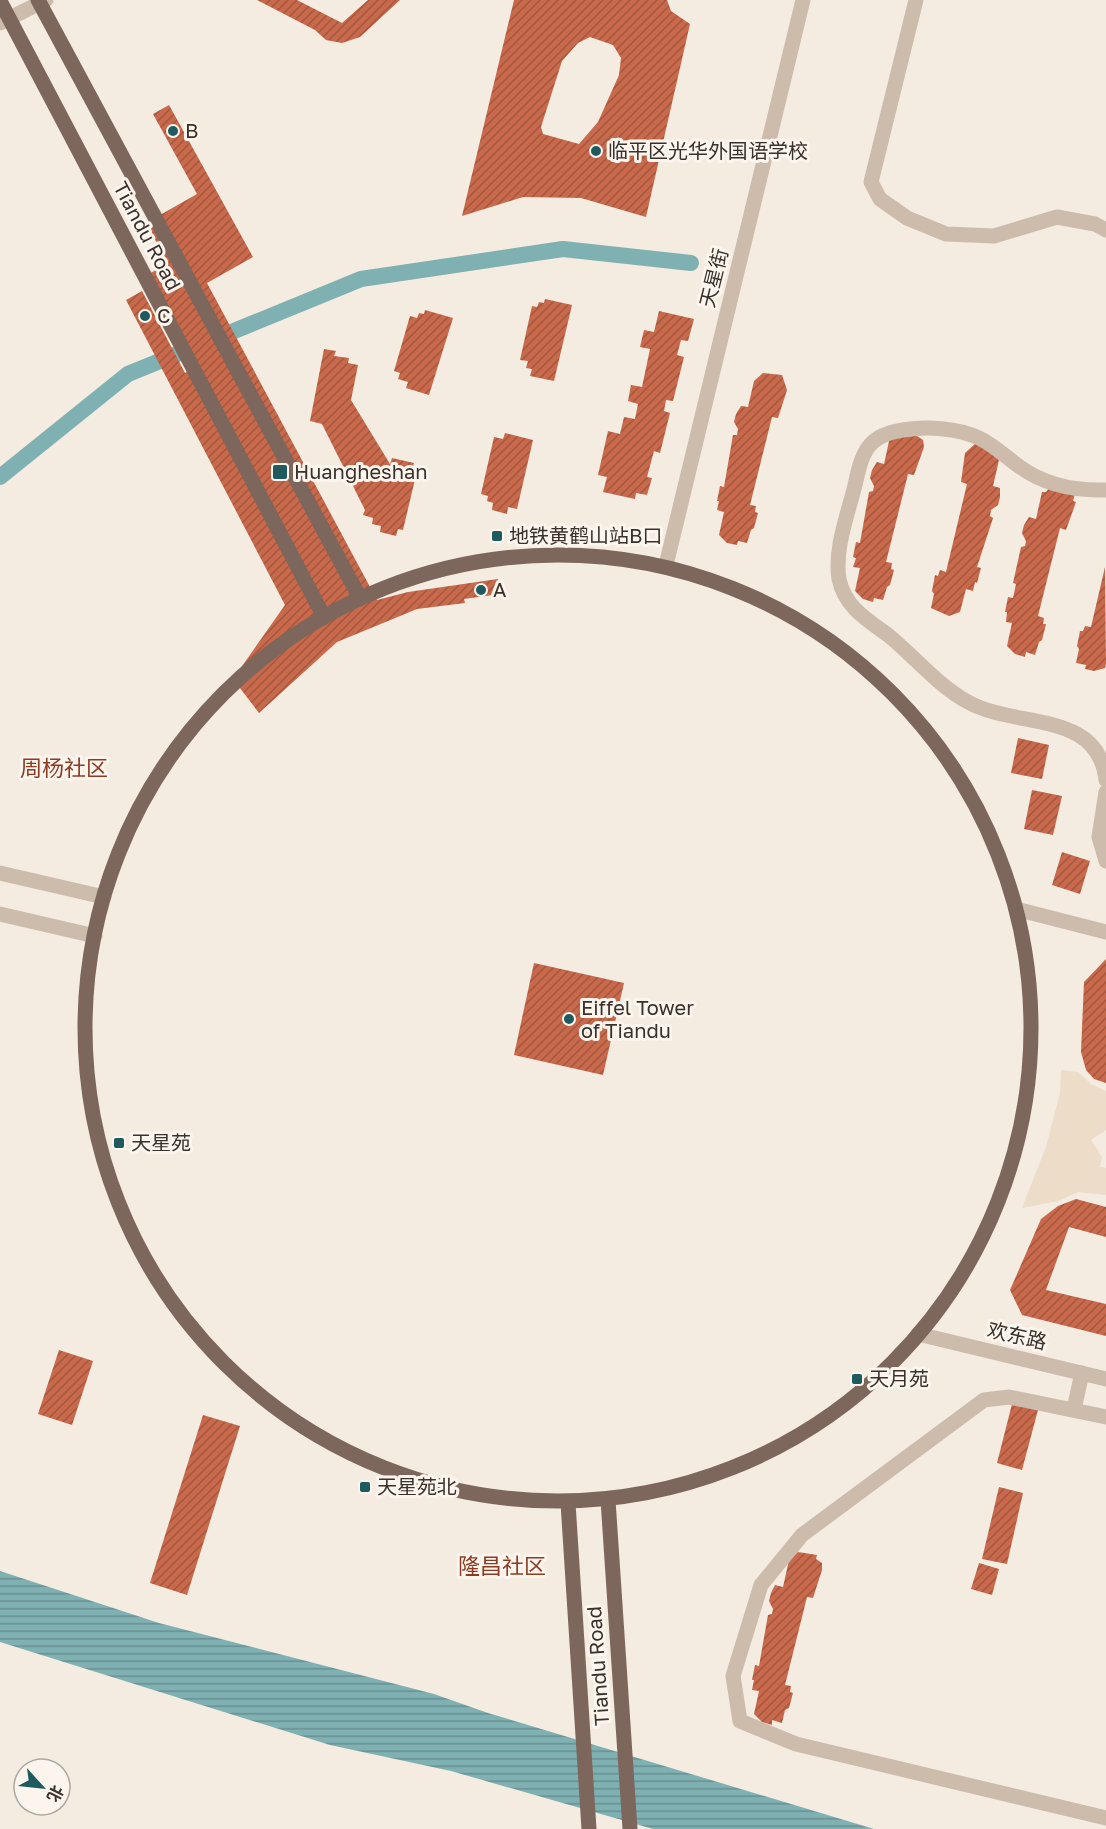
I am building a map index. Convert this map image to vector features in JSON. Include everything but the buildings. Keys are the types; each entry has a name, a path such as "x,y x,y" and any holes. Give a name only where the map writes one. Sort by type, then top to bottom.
{"main road":[{"name":"Tiandu Road","path":"42,1 360,598"},
{"name":"Tiandu Road","path":"3,9 324,617"},
{"path":"553,553 605,555 666,565 703,575 755,595 812,626 865,664 905,703 945,752 970,792 996,844 1025,947 1031,1003 1031,1052 1025,1102 1017,1141 993,1213 979,1243 934,1315 895,1359 850,1400 776,1448 731,1469 689,1483 608,1500 542,1503 468,1494 424,1483 370,1464 316,1436 277,1410 242,1382 201,1340 177,1310 138,1246 114,1194 100,1148 91,1106 86,1053 86,1004 95,936 115,862 139,810 164,766 194,726 258,662 324,617 385,587 445,567 502,556 553,553"},
{"name":"Tiandu Road","path":"608,1500 630,1829"},
{"name":"Tiandu Road","path":"568,1503 590,1829"}],"street":[{"name":"天星街","path":"666,565 803,0"},
{"path":"916,0 871,182 880,199 907,218 946,234 994,236 1057,217 1095,224 1106,230"},
{"path":"3,9 42,1"},
{"path":"1106,490 1064,487 1045,481 1022,469 981,439 964,433 932,428 886,433 875,439 866,449 858,470 838,560 839,578 849,605 906,651 940,685 969,703 986,710 1066,728 1079,734 1092,744 1101,756 1106,780"},
{"path":"1106,792 1099,837 1106,861"},
{"path":"0,873 104,897"},
{"path":"1016,909 1106,932"},
{"path":"0,914 95,936"},
{"name":"欢东路","path":"918,1334 1106,1379"},
{"path":"1074,1409 1082,1373"},
{"path":"1106,1417 1009,1397 984,1400 802,1535 761,1585 733,1676 740,1721 761,1732 796,1744 1106,1818"}],"shaded area":[{"path":"1061,1070 1078,1072 1091,1084 1106,1091 1106,1130 1091,1140 1102,1157 1100,1167 1106,1168 1106,1195 1078,1192 1058,1201 1022,1208 1046,1147 1060,1093"}],"water":[{"path":"0,1571 159,1623 434,1694 488,1713 874,1829 653,1829 451,1771 330,1745 0,1642"}],"waterway":[{"path":"212,340 361,279 563,249 691,263"},
{"path":"0,477 128,374 177,354"}],"place":[{"name":"B","path":"173,131"},
{"name":"临平区光华外国语学校","path":"596,151"},
{"name":"C","path":"145,316"},
{"name":"Huangheshan","path":"280,472"},
{"name":"地铁黄鹤山站B口","path":"497,536"},
{"name":"A","path":"481,590"},
{"name":"Eiffel Tower of Tiandu","path":"569,1019"},
{"name":"天星苑","path":"119,1143"},
{"name":"天月苑","path":"857,1379"},
{"name":"天星苑北","path":"365,1487"}],"district":[{"name":"周杨社区","path":"64,768"},
{"name":"隆昌社区","path":"502,1566"}]}
